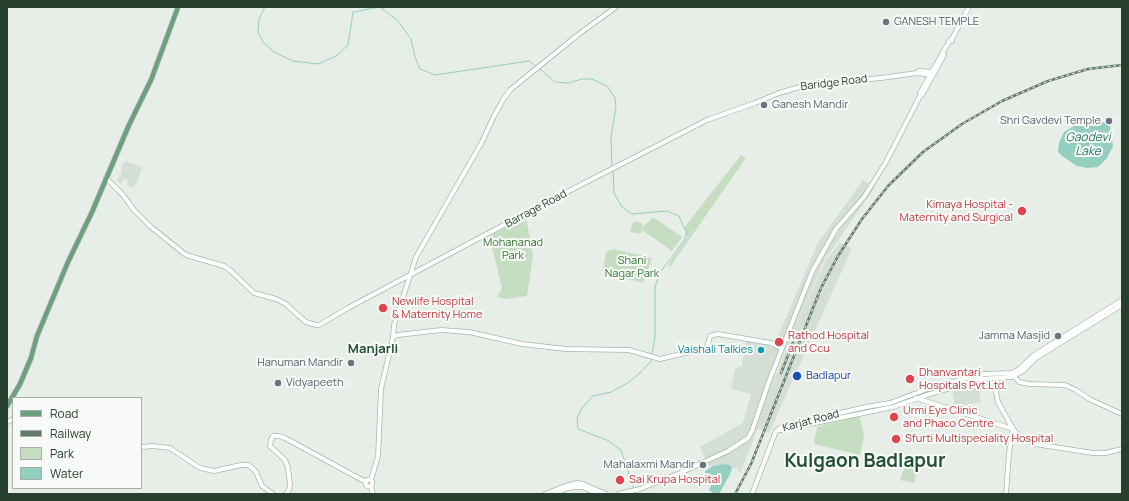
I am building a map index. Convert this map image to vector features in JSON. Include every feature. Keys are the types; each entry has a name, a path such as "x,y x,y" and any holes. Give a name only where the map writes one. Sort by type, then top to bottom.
{"main road":[{"path":"12,397 20,384 31,358 37,336 150,80 178,7"}],"street":[{"path":"375,494 371,486 367,486 378,456 381,389 393,337 394,324 416,257 510,90 579,34 616,7"},
{"path":"618,494 640,489 680,473 728,451 748,438 818,260 836,229 864,197 886,162 920,96 920,93 933,73 969,7"},
{"name":"Baridge Road","path":"753,103 810,84 917,73 933,73"},
{"name":"Barrage Road","path":"106,178 151,227 186,255 224,266 254,294 276,299 286,304 306,322 316,325 603,173 707,120 753,103"},
{"name":"Karjat Road","path":"1071,334 1122,300"},
{"name":"Karjat Road","path":"776,431 779,432 893,407 980,379 1013,375 1034,355 1122,305"},
{"path":"393,337 398,335 441,330 469,332 522,344 566,349 629,350 660,359 707,348 710,336 718,334 771,343 782,349"},
{"name":"Karjat Road","path":"776,431 783,426 890,403 930,388 971,376 984,374 1013,375"},
{"path":"1013,375 1018,382 1065,386 1076,390 1088,398 1122,414"},
{"path":"997,378 996,392 998,402 1013,429 1019,436 1035,444 1093,453 1105,453 1122,449"},
{"path":"916,394 916,399 1013,429"},
{"path":"1006,494 1009,453 1013,429"},
{"path":"752,494 776,431"},
{"path":"286,494 289,490 290,484 288,468 285,460 270,446 273,436 285,438 368,481"},
{"path":"142,447 158,446 170,448 200,468 207,470 214,471 241,465 250,465 256,472 262,486 274,494"},
{"path":"544,494 577,483 606,494"},
{"path":"554,494 568,488 576,487 598,494"}],"shaded area":[{"path":"125,161 142,167 137,183 132,188 127,185 128,181 124,178 121,184 117,181"},
{"path":"863,180 875,187 824,261 776,371 774,380 794,330 826,260 840,243 852,248 769,433 758,428 740,474 738,468 731,468 722,465 709,466 700,447 743,423 751,394 731,389 735,369 742,366 746,341 764,344 773,348 818,243"},
{"path":"978,384 981,402 955,407 952,390"}],"green space":[{"path":"741,155 746,158 670,267 668,265 687,237 684,228"},
{"name":"Mohananad Park","path":"526,217 533,255 527,296 505,299 497,297 502,288 491,243 491,235"},
{"path":"653,217 682,237 672,251 642,230 640,234 630,232 634,221 643,224 642,228"},
{"name":"Shani Nagar Park","path":"613,249 652,258 643,283 605,273 603,271 606,252"},
{"path":"859,415 864,435 860,455 814,444 817,427"},
{"path":"905,466 917,469 914,483 900,480"}],"water":[{"name":"Gaodevi Lake","path":"1090,120 1101,121 1110,126 1113,146 1107,158 1098,167 1087,168 1077,166 1058,152 1059,143 1064,132 1081,122"},
{"path":"726,464 731,466 732,469 719,494 715,494 709,490 711,486 707,484 705,471 713,466"}],"waterway":[{"path":"265,7 259,19 258,32 263,42 274,52 293,61 318,64 336,56 348,45 353,12 380,7 398,21 411,39 415,57 420,69 435,75 529,61 536,66"},
{"path":"539,68 555,82 568,83 582,79 592,79 607,86 615,98 616,107 611,137 612,167"},
{"path":"613,170 614,193 622,207 632,214 667,211 679,216 687,232 684,240 660,272 655,287 655,337 652,355"},
{"path":"634,489 621,450 607,440 578,429 577,419 581,409 593,396 611,392 626,384 640,373 652,360 652,358"}],"railway":[{"path":"735,494 751,464 821,288 838,256 862,219 888,186 923,152 962,124 1002,101 1048,81 1088,69 1122,65"},
{"path":"781,373 793,343"}],"place":[{"name":"GANESH TEMPLE","path":"886,22"},
{"name":"Ganesh Mandir","path":"764,105"},
{"name":"Shri Gavdevi Temple","path":"1109,121"},
{"name":"Kimaya Hospital - Maternity and Surgical","path":"1022,211"},
{"name":"Newlife Hospital & Maternity Home","path":"383,308"},
{"name":"Jamma Masjid","path":"1058,336"},
{"name":"Rathod Hospital and Ccu","path":"779,342"},
{"name":"Vaishali Talkies","path":"761,350"},
{"name":"Hanuman Mandir","path":"351,363"},
{"name":"Badlapur","path":"797,376"},
{"name":"Dhanvantari Hospitals Pvt.Ltd.","path":"910,379"},
{"name":"Vidyapeeth","path":"278,383"},
{"name":"Urmi Eye Clinic and Phaco Centre","path":"894,417"},
{"name":"Sfurti Multispeciality Hospital","path":"896,439"},
{"name":"Mahalaxmi Mandir","path":"703,465"},
{"name":"Sai Krupa Hospital","path":"620,480"}],"district":[{"name":"Manjarli","path":"373,349"},
{"name":"Kulgaon Badlapur","path":"865,462"}]}
